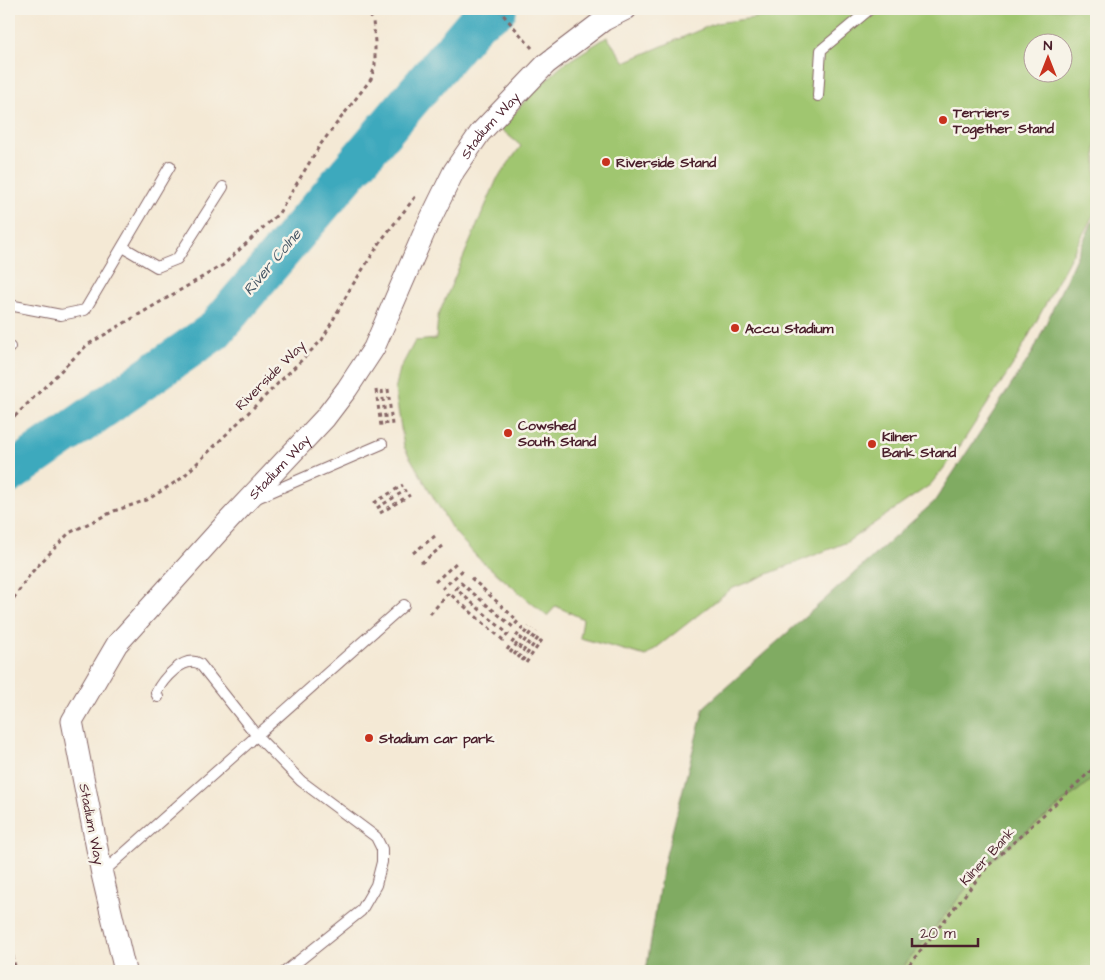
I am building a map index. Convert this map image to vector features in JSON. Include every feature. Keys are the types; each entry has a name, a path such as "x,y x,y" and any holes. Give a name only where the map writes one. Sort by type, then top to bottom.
{"street":[{"name":"Stadium Way","path":"125,971 102,874 72,721 117,644 326,418 374,348 427,226 450,179 480,133 546,64 604,20 626,9"}],"lane":[{"path":"818,96 821,50 870,9"},
{"path":"9,305 61,315 85,310 170,166"},
{"path":"123,247 157,267 178,259 224,187"},
{"path":"245,504 382,444"},
{"path":"102,874 404,605"},
{"path":"158,697 156,693 160,684 182,664 188,661 200,664 257,736 301,781 376,837 382,848 382,862 376,885 360,911 286,971"}],"path":[{"path":"9,422 87,346 223,266 280,213 320,145 372,79 375,65 375,42 373,21 367,9"},
{"path":"498,9 534,49"},
{"name":"Riverside Way","path":"9,605 31,573 69,533 114,511 147,500 182,478 322,340 350,289 383,238 419,191"},
{"path":"388,389 392,425"},
{"path":"376,390 381,426"},
{"path":"382,390 386,425"},
{"path":"374,503 403,485"},
{"path":"377,508 406,490"},
{"path":"380,513 410,495"},
{"path":"413,553 435,536"},
{"path":"421,563 443,546"},
{"path":"435,582 456,562"},
{"path":"442,589 463,570"},
{"path":"430,614 448,593 503,640 508,634 456,589 461,583 513,627 518,622 469,576"},
{"path":"506,650 525,624"},
{"path":"531,628 514,655 536,632"},
{"path":"524,662 542,636"},
{"name":"Kilner Bank","path":"904,971 988,866 1096,766"},
{"path":"9,939 16,971"}],"green space":[{"name":"Accu Stadium","path":"785,9 1096,9 1096,210 1014,363 953,457 930,485 847,542 731,589 646,656 580,638 583,619 556,606 547,616 477,557 452,529 404,447 395,390 400,369 415,341 436,339 438,316 497,179 521,146 501,129 530,95 564,64 607,37 625,62 716,23 784,14"},
{"path":"1096,214 1096,776 985,865 900,971 646,971 662,871 704,707 934,502 1033,352"},
{"path":"1096,776 1096,971 900,971 985,865"}],"waterway":[{"name":"River Colne","path":"9,474 214,331 478,20 497,9"}],"place":[{"name":"Terriers Together Stand","path":"943,120"},
{"name":"Riverside Stand","path":"606,162"},
{"name":"Accu Stadium","path":"735,328"},
{"name":"Cowshed South Stand","path":"508,433"},
{"name":"Kilner Bank Stand","path":"872,444"},
{"name":"Stadium car park","path":"369,738"}]}
